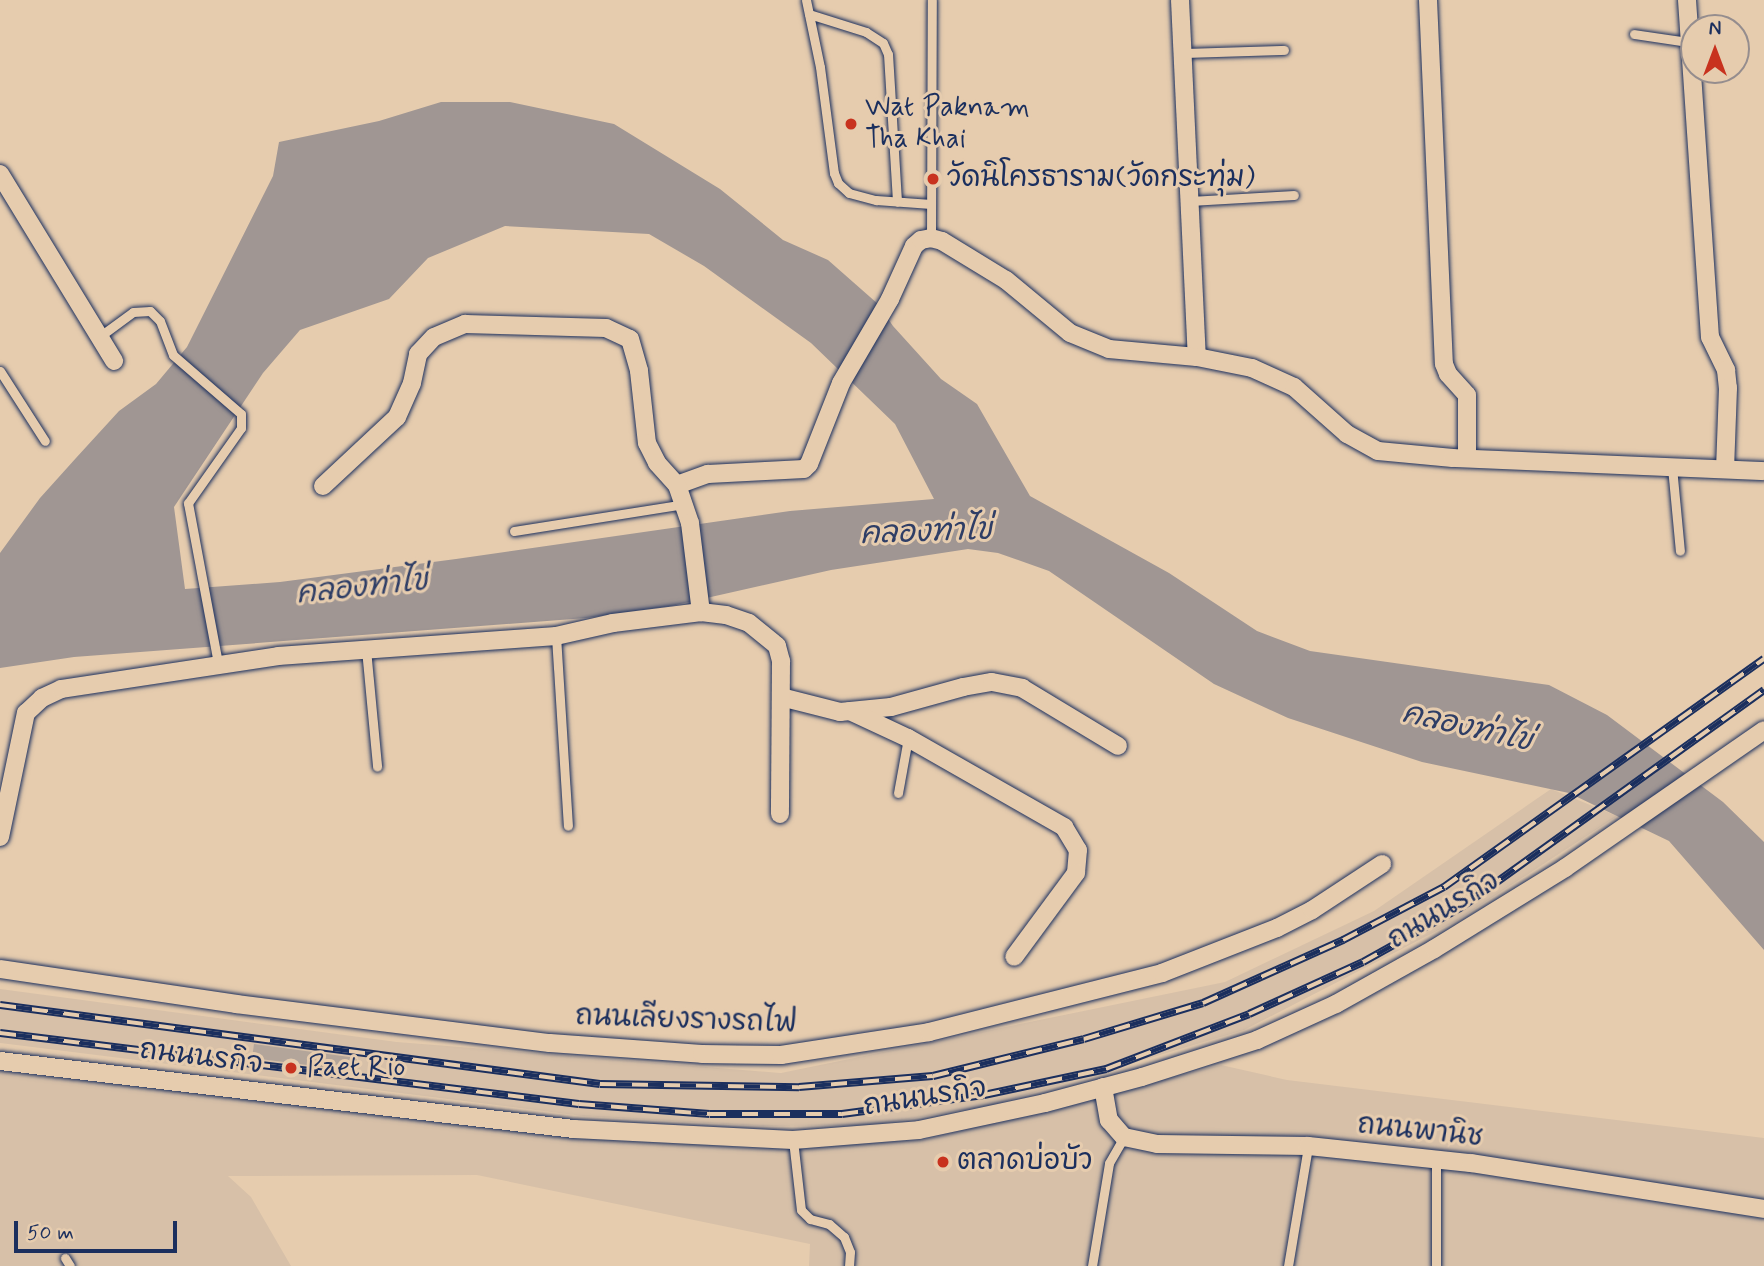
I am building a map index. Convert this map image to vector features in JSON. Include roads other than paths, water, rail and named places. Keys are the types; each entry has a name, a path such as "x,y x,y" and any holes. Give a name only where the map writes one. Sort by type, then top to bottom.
{"street":[{"path":"1180,0 1197,357"},
{"path":"1428,0 1444,364 1448,374 1467,395 1467,458"},
{"path":"1691,84 1710,337 1726,370 1728,388 1725,468"},
{"path":"0,174 114,361"},
{"path":"677,485 708,474 804,469 809,464 841,383 890,299 914,246 920,240 932,238 942,241 1006,280 1070,333 1109,349 1197,357 1252,368 1294,387 1347,434 1378,451 1467,458 1764,471"},
{"path":"323,486 397,417 412,383 418,354 434,337 465,324 606,328 630,339 639,371 647,443 657,463 677,485 690,523 701,611"},
{"path":"0,837 26,713 41,698 61,689 216,656 556,636 613,623 701,611 726,615 749,623 777,646 781,661 780,814"},
{"path":"781,697 840,712 891,707 963,687 992,682 1022,688 1118,746"},
{"path":"850,711 908,738 1064,827 1078,850 1076,873 1014,957"},
{"name":"ถนนนรกิจ","path":"0,1061 574,1129 793,1140 919,1130 1103,1087 1257,1040 1336,1004 1434,950 1565,868 1723,761 1764,730"},
{"name":"ถนนเลียงรางรถไฟ","path":"0,969 236,1004 550,1043 702,1054 781,1055 929,1032 1162,973 1277,928 1312,910 1382,864"},
{"path":"1103,1087 1109,1119 1124,1137"},
{"name":"ถนนพานิช","path":"1124,1137 1157,1144 1308,1146 1471,1163 1764,1209"}],"lane":[{"path":"806,0 838,183 849,193 897,202 932,204"},
{"path":"932,0 932,238"},
{"path":"808,14 866,32 883,43 888,54 897,202"},
{"path":"1634,34 1680,41"},
{"path":"1181,53 1284,50"},
{"path":"1190,201 1294,195"},
{"path":"99,337 133,312 150,311 160,321 176,357 242,418 241,428 191,497 188,514 216,656"},
{"path":"0,370 45,441"},
{"path":"1672,467 1681,551"},
{"path":"514,531 684,505"},
{"path":"556,636 568,826"},
{"path":"366,649 377,766"},
{"path":"898,793 908,738"},
{"path":"1092,1266 1109,1163 1124,1137"},
{"path":"793,1140 801,1210 810,1219 829,1224 844,1237 850,1252 849,1266"},
{"path":"1289,1266 1308,1146"},
{"path":"1436,1161 1436,1266"}],"water":[{"name":"คลองท่าไข่","path":"441,102 510,102 614,124 720,189 783,240 828,260 878,304 893,326 941,379 977,404 1030,496 1169,573 1257,631 1310,651 1549,685 1607,715 1723,802 1764,842 1764,950 1669,841 1569,793 1422,762 1288,718 1214,684 1049,571 998,553 968,549 831,570 671,606 586,618 74,657 0,668 0,553 40,498 76,458 119,411 156,384 187,347 273,176 279,142 379,121","holes":["505,226 649,234 704,266 811,343 895,424 934,499 790,511 280,582 185,589 174,507 263,373 300,330 389,299 428,258"]}],"railway":[{"path":"0,1005 600,1084 799,1087 933,1076 1084,1039 1203,1003 1343,940 1444,887 1764,659"},
{"path":"0,1033 579,1104 710,1114 842,1114 984,1095 1106,1069 1249,1014 1363,962 1462,907 1764,690"}],"place":[{"name":"Wat Paknam Tha Khai","path":"851,124"},
{"name":"วัดนิโครธาราม(วัดกระทุ่ม)","path":"933,179"},
{"name":"Paet Rio","path":"291,1068"},
{"name":"ตลาดบ่อบัว","path":"943,1162"}]}
